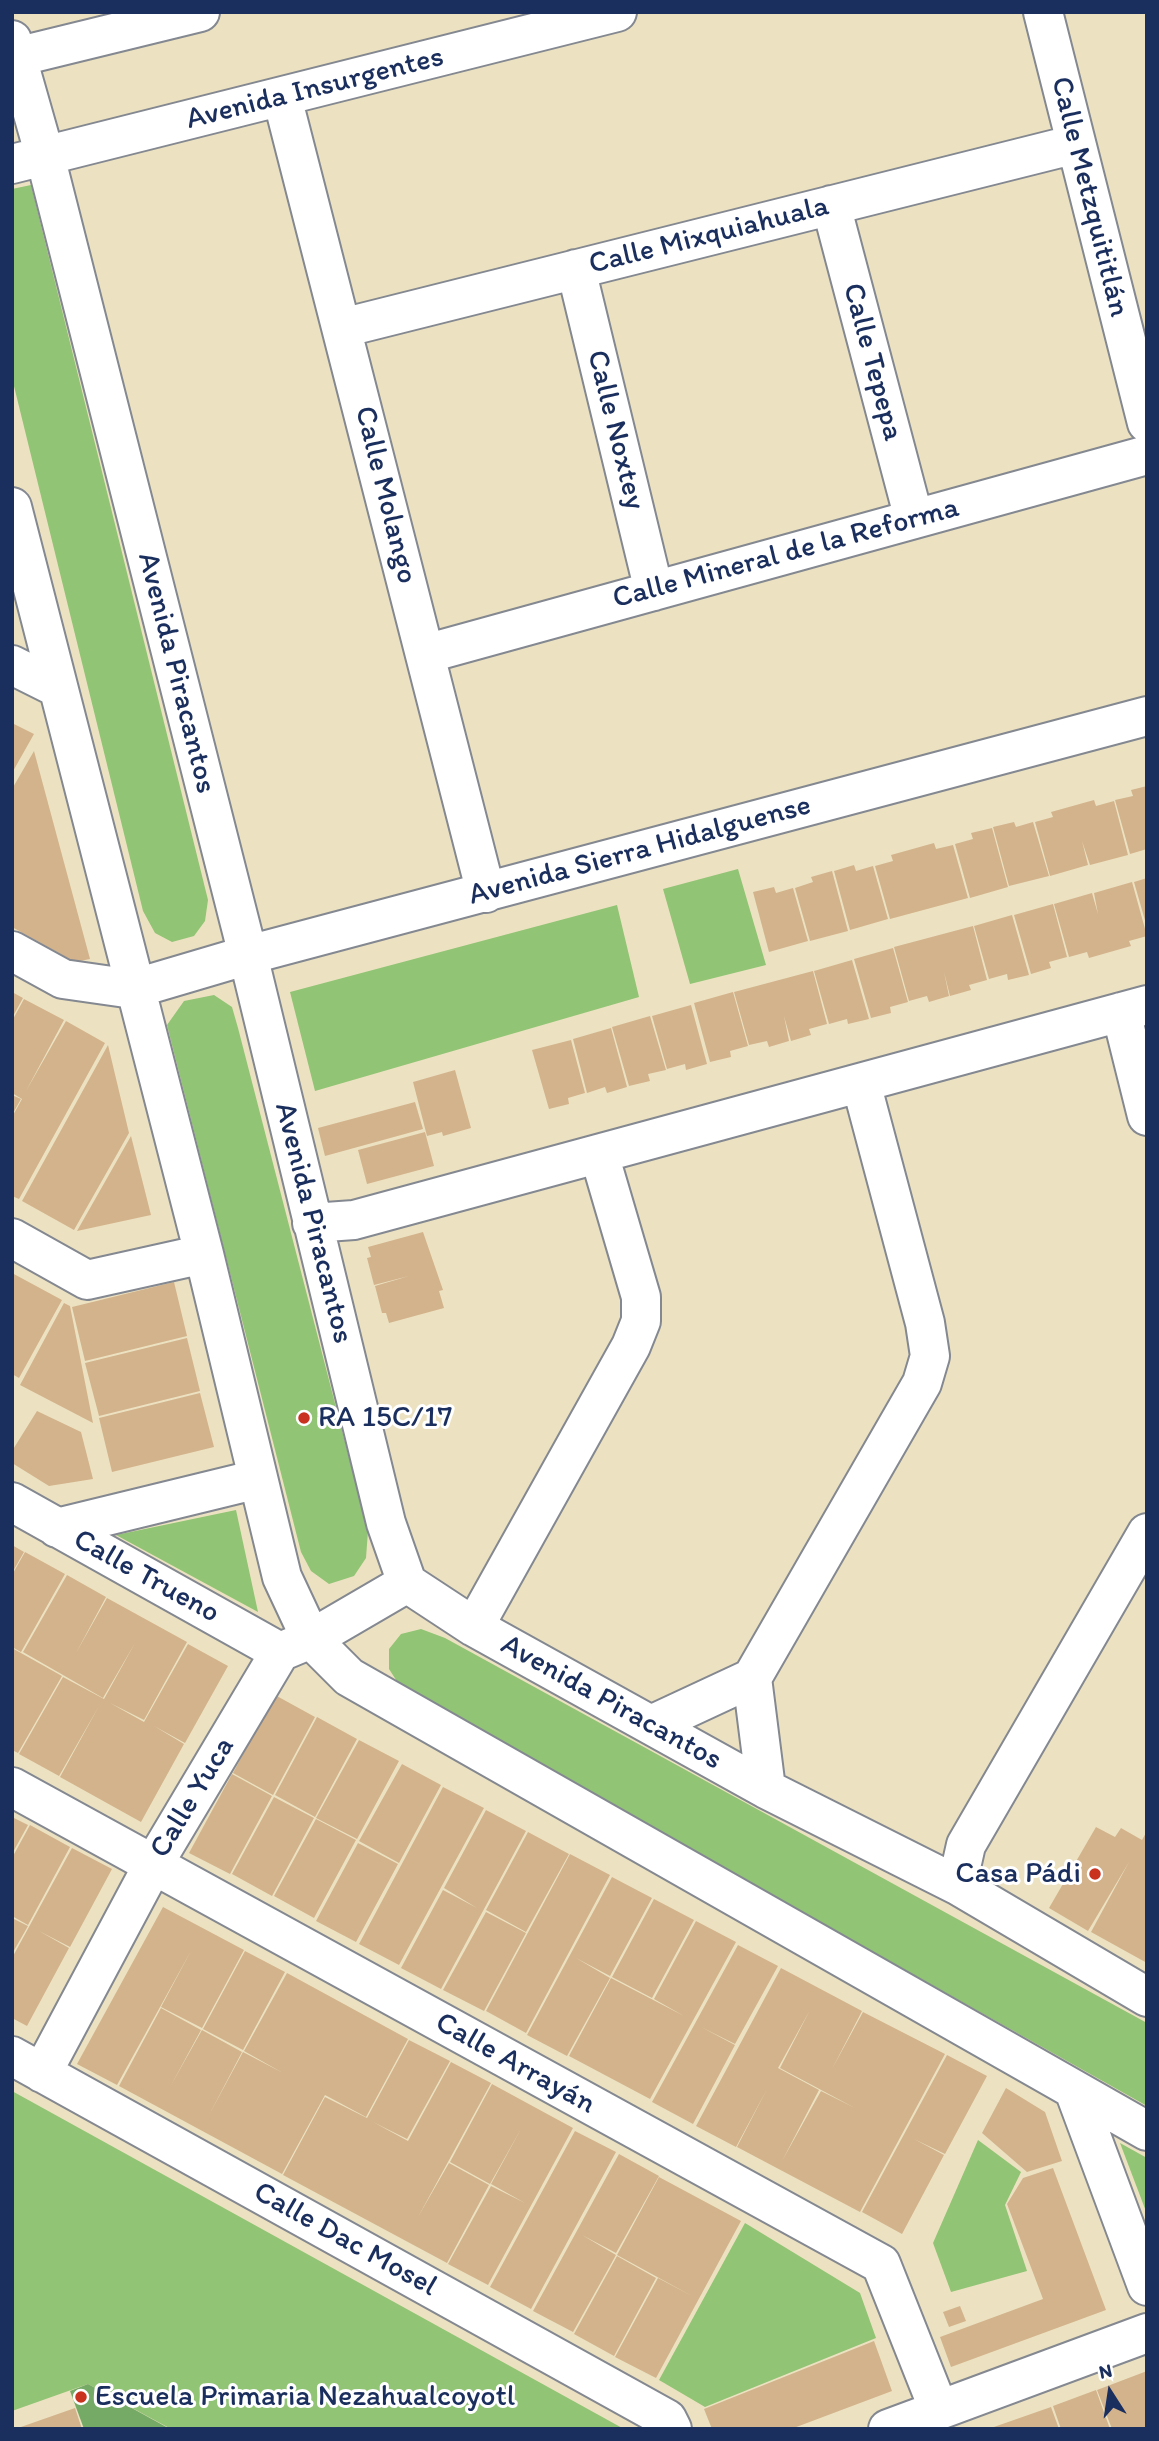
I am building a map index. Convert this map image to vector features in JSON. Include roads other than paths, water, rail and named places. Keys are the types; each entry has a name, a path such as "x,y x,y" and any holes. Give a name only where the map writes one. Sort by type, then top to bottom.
{"street":[{"path":"14,52 200,12"},
{"name":"Avenida Insurgentes","path":"29,160 617,12"},
{"name":"Calle Metzquititlán","path":"1043,12 1147,423"},
{"name":"Avenida Piracantos","path":"14,52 29,160 248,955 386,1523 407,1583 474,1628 766,1789 957,1885 1147,1997"},
{"name":"Calle Molango","path":"282,97 486,893"},
{"name":"Calle Mixquiahuala","path":"342,328 1076,144"},
{"name":"Calle Tepepa","path":"831,205 914,519"},
{"name":"Calle Noxtey","path":"576,269 654,591"},
{"name":"Calle Mineral de la Reforma","path":"425,654 1147,454"},
{"path":"12,507 133,989 204,1254 282,1577 296,1646 1147,2131"},
{"path":"12,665 56,687"},
{"name":"Avenida Sierra Hidalguense","path":"133,989 248,955 1147,716"},
{"path":"12,951 64,979 133,989"},
{"path":"312,1223 354,1220 1134,1009 1147,1116"},
{"path":"651,1725 752,1678 922,1383 930,1356 925,1323 861,1083"},
{"path":"474,1628 631,1346 641,1321 640,1297 599,1154"},
{"path":"12,1238 87,1280 204,1254"},
{"path":"57,1528 258,1479"},
{"name":"Calle Trueno","path":"12,1502 57,1528 296,1646"},
{"path":"957,1885 966,1845 1147,1533"},
{"name":"Calle Yuca","path":"27,2065 296,1646 407,1583"},
{"path":"752,1678 766,1789"},
{"name":"Calle Arrayán","path":"12,1787 881,2264 939,2410"},
{"name":"Calle Dac Mosel","path":"27,2065 667,2418 672,2429"},
{"path":"1074,2090 1147,2286"},
{"path":"888,2429 1147,2333"}],"place":[{"name":"RA 15C/17","path":"304,1418"},
{"name":"Casa Pádi","path":"1095,1874"},
{"name":"Escuela Primaria Nezahualcoyotl","path":"81,2397"}]}
